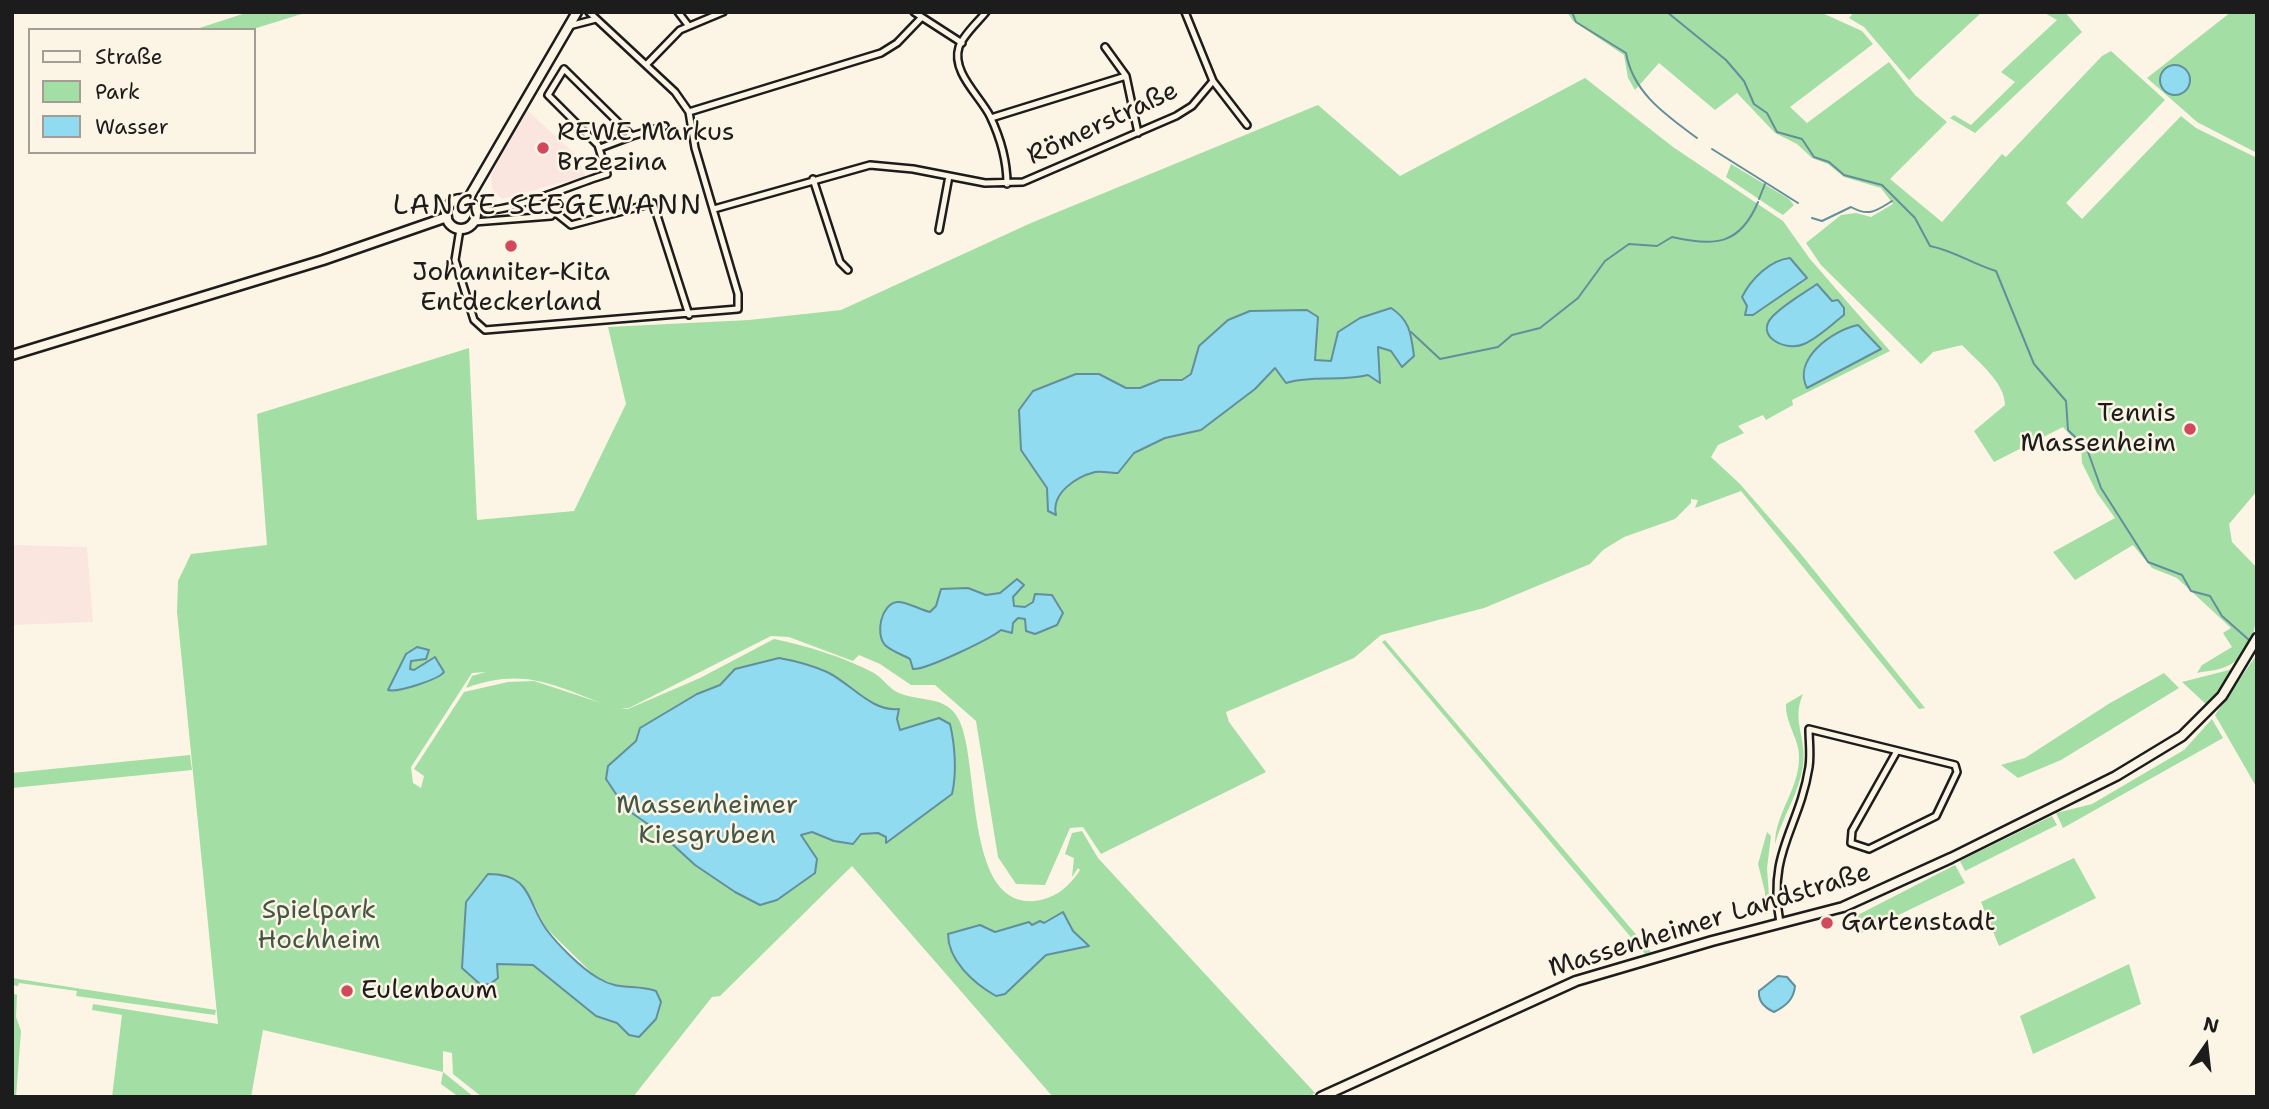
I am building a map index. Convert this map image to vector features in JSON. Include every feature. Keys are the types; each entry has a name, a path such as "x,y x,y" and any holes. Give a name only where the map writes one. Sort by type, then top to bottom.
{"street":[{"path":"467,201 577,12"},
{"path":"460,229 455,260 474,320 482,329 689,315 738,309 738,294 695,148 689,113 681,97 589,12"},
{"path":"678,12 688,24"},
{"path":"646,65 688,24 723,12"},
{"path":"914,12 962,43"},
{"path":"986,12 962,43 959,58 965,79 990,118 1000,140 1007,184"},
{"path":"1185,12 1213,81 1247,125"},
{"path":"689,113 881,53 897,44 920,18"},
{"path":"568,26 596,19"},
{"path":"1105,47 1126,76 1138,133"},
{"path":"460,229 451,225 447,217 450,204 458,200 467,201 475,210 491,211 551,195 561,188 607,174 600,148 548,95 563,70 632,136"},
{"path":"990,118 1126,76"},
{"name":"Römerstraße","path":"714,209 859,167 881,165 1007,184 1042,177 1192,106 1213,81"},
{"path":"600,148 665,126"},
{"path":"939,230 949,176"},
{"path":"813,179 840,262 848,270"},
{"path":"460,229 474,222 549,217 556,213 558,202 551,195"},
{"path":"556,213 571,225 653,203 689,315"},
{"path":"474,222 475,210"},
{"path":"12,355 323,260 447,217"},
{"name":"Massenheimer Landstraße","path":"1321,1097 1587,976 1873,896 2116,776 2167,746 2210,710 2257,639"},
{"path":"1780,923 1775,894 1776,872 1809,766 1810,729 1955,765 1957,772 1941,808 1926,823 1869,849 1857,848 1851,843 1852,831 1897,751"}],"shaded area":[{"path":"526,109 578,157 585,176 502,199 492,189 491,175"},
{"path":"12,545 87,547 93,622 12,625"}],"green space":[{"path":"249,12 308,12 256,28 199,28"},
{"path":"1567,12 1820,12 1862,31 1873,44 1790,107 1807,123 1889,62 1915,95 1947,122 1890,179 1942,222 2002,154 2006,157 2102,56 2111,51 2165,100 2066,203 2082,219 2181,116 2196,128 2257,158 2257,491 2229,524 2232,542 2257,568 2257,610 2252,638 2237,660 2222,668 2197,673 2202,665 2232,647 2223,633 2231,628 2177,578 2152,568 2133,545 2075,580 2053,552 2115,518 2097,493 2082,463 2081,447 2063,427 1994,462 1974,431 2005,405 2004,396 1989,372 1962,345 1933,352 1921,364 1821,265 1806,243 1841,215 1856,213 1871,217 1893,204 1881,188 1844,177 1828,164 1812,158 1797,144 1775,133 1737,93 1715,110 1659,63 1635,90 1628,78 1624,55 1573,21"},
{"path":"1854,12 1982,12 1909,80 1864,27 1849,18"},
{"path":"2043,12 2065,12 2082,32 1975,133 1950,118 1954,115 1971,125 2015,82 2001,72 2057,20"},
{"path":"2231,12 2257,12 2257,153 2197,122 2147,78"},
{"path":"1585,78 1673,147 1783,221 1810,259 1890,351 1792,400 1793,405 1766,420 1763,415 1738,426 1744,433 1718,445 1711,457 1740,484 1800,553 1925,708 1919,709 1741,491 1695,508 1698,500 1691,499 1691,503 1675,519 1624,537 1603,550 1590,564 1484,608 1381,635 1354,658 1226,712 1229,722 1266,772 1101,854 1083,827 1070,828 1045,885 1016,884 998,857 976,721 935,685 911,685 880,664 859,655 853,661 789,637 771,636 629,708 620,709 628,709 700,678 774,639 838,657 874,673 899,693 948,707 959,720 965,740 978,828 985,857 996,881 1012,897 1034,901 1055,895 1071,882 1080,870 1078,868 1072,877 1074,858 1065,854 1072,833 1082,831 1098,858 1315,1093 1309,1097 1053,1097 852,866 720,996 712,997 633,1097 482,1097 453,1074 452,1053 443,1051 443,1072 263,1030 251,1097 112,1097 122,1015 92,1010 93,1004 218,1024 177,612 178,581 191,554 267,545 257,414 469,348 477,520 574,511 626,404 608,327 749,320 841,310 1031,223 1318,105 1400,176","holes":["486,672 472,676 466,688 503,679 535,680 601,703 534,681 508,682 464,692 414,769 424,776 421,788 413,783 411,767 472,673","527,890 546,928 596,977 624,989 629,1035 617,1023 596,1016 533,965 497,964 481,985 462,968"]},
{"path":"1731,164 1789,199 1794,205 1783,215 1778,212 1726,177"},
{"path":"1385,640 1651,952 1645,954 1382,642"},
{"path":"2257,654 2257,788 2215,715"},
{"path":"2238,663 2208,706 2182,682 2229,670"},
{"path":"2164,673 2179,688 2061,760 2018,778 2001,765 2025,758 2110,703"},
{"path":"1803,694 1798,713 1803,766 1775,844 1799,758 1786,704"},
{"path":"2212,719 2223,738 2063,828 2056,813 2092,804 2184,750"},
{"path":"190,755 192,770 12,788 12,773"},
{"path":"2052,816 2057,825 1965,871 1960,861"},
{"path":"1767,832 1771,836 1767,868 1770,911 1765,914 1765,892 1758,864"},
{"path":"2074,858 2096,898 1999,946 1981,902"},
{"path":"1955,865 1965,883 1857,935 1850,919"},
{"path":"2129,964 2141,1004 2033,1054 2020,1016"},
{"path":"12,978 216,1010 215,1015 76,996 77,991 19,983 18,986 12,985"},
{"path":"12,993 17,995 16,1017 21,1031 16,1097 12,1097"},
{"path":"443,1072 474,1097 459,1097 441,1084"}],"water":[{"path":"2175,65 2181,66 2189,74 2189,86 2181,94 2175,95 2169,94 2161,86 2160,80 2161,74 2169,66"},
{"path":"1790,258 1807,278 1753,315 1745,315 1747,306 1742,297 1750,284 1768,266"},
{"path":"1817,284 1832,301 1838,300 1844,308 1844,315 1820,335 1804,344 1789,346 1775,341 1767,331 1772,317"},
{"path":"1391,308 1406,323 1414,356 1402,367 1391,351 1378,347 1380,383 1368,375 1286,383 1275,368 1255,389 1201,430 1165,438 1134,453 1118,473 1095,472 1080,478 1061,493 1055,507 1056,515 1048,511 1047,488 1021,450 1019,410 1033,391 1076,374 1099,374 1126,388 1140,388 1160,380 1182,380 1191,374 1199,346 1228,320 1250,311 1307,310 1318,317 1315,360 1331,361 1338,332 1360,318"},
{"path":"1858,325 1881,349 1807,388 1805,367 1817,348 1837,333"},
{"path":"1017,579 1024,585 1013,597 1014,606 1025,607 1033,602 1035,594 1052,595 1063,613 1057,625 1035,634 1026,631 1025,619 1018,618 1013,623 1012,633 1001,630 931,665 913,669 910,659 890,649 882,640 881,620 891,604 905,603 930,612 936,606 941,589 968,588 986,595 1000,593"},
{"path":"417,647 429,650 426,659 411,661 410,669 414,670 435,657 444,672 418,685 388,690 406,654"},
{"path":"779,658 827,672 871,702 889,709 899,709 897,719 900,730 939,718 950,724 954,777 952,794 886,843 886,837 878,833 861,834 853,844 834,841 812,832 801,835 817,859 815,873 777,900 760,905 695,865 658,831 626,809 606,779 608,766 636,741 640,728 697,694 720,685 735,669"},
{"path":"488,874 502,875 520,884 546,929 570,956 591,974 613,985 656,991 661,1002 656,1019 639,1037 629,1035 617,1023 596,1016 533,965 497,964 498,978 490,984 481,985 462,968 466,902"},
{"path":"1063,912 1073,931 1089,946 1046,955 1005,994 996,996 971,978 957,962 949,944 948,934 980,925 995,932 1029,922 1032,925 1040,921 1044,923"},
{"path":"1778,976 1787,977 1795,986 1789,1002 1774,1012 1763,1004 1759,991"}],"waterway":[{"path":"1572,12 1576,22 1626,53 1636,80 1652,102 1697,138"},
{"path":"1667,12 1726,60 1744,81 1754,104 1767,113 1777,132 1802,139 1814,157 1829,162 1844,175 1882,185 1915,218 1930,246 1996,271 2034,364 2066,401 2068,430 2087,449 2101,488 2148,562 2182,575 2191,591 2210,596 2222,616 2249,640"},
{"path":"1712,149 1798,203"},
{"path":"1759,199 1765,184"},
{"path":"1812,218 1822,221 1851,207 1872,212 1892,201"},
{"path":"1411,332 1440,359 1498,347 1512,335 1540,328 1578,298 1605,261 1629,244 1657,246 1672,237 1701,242 1724,239 1743,227 1758,202"}],"place":[{"name":"REWE Markus Brzezina","path":"543,148"},
{"name":"Johanniter-Kita Entdeckerland","path":"511,246"},
{"name":"Tennis Massenheim","path":"2190,429"},
{"name":"Gartenstadt","path":"1827,923"},
{"name":"Eulenbaum","path":"347,991"}],"district":[{"name":"LANGE SEEGEWANN","path":"548,207"}],"park label":[{"name":"Massenheimer Kiesgruben","path":"707,821"},
{"name":"Spielpark Hochheim","path":"319,926"}]}
